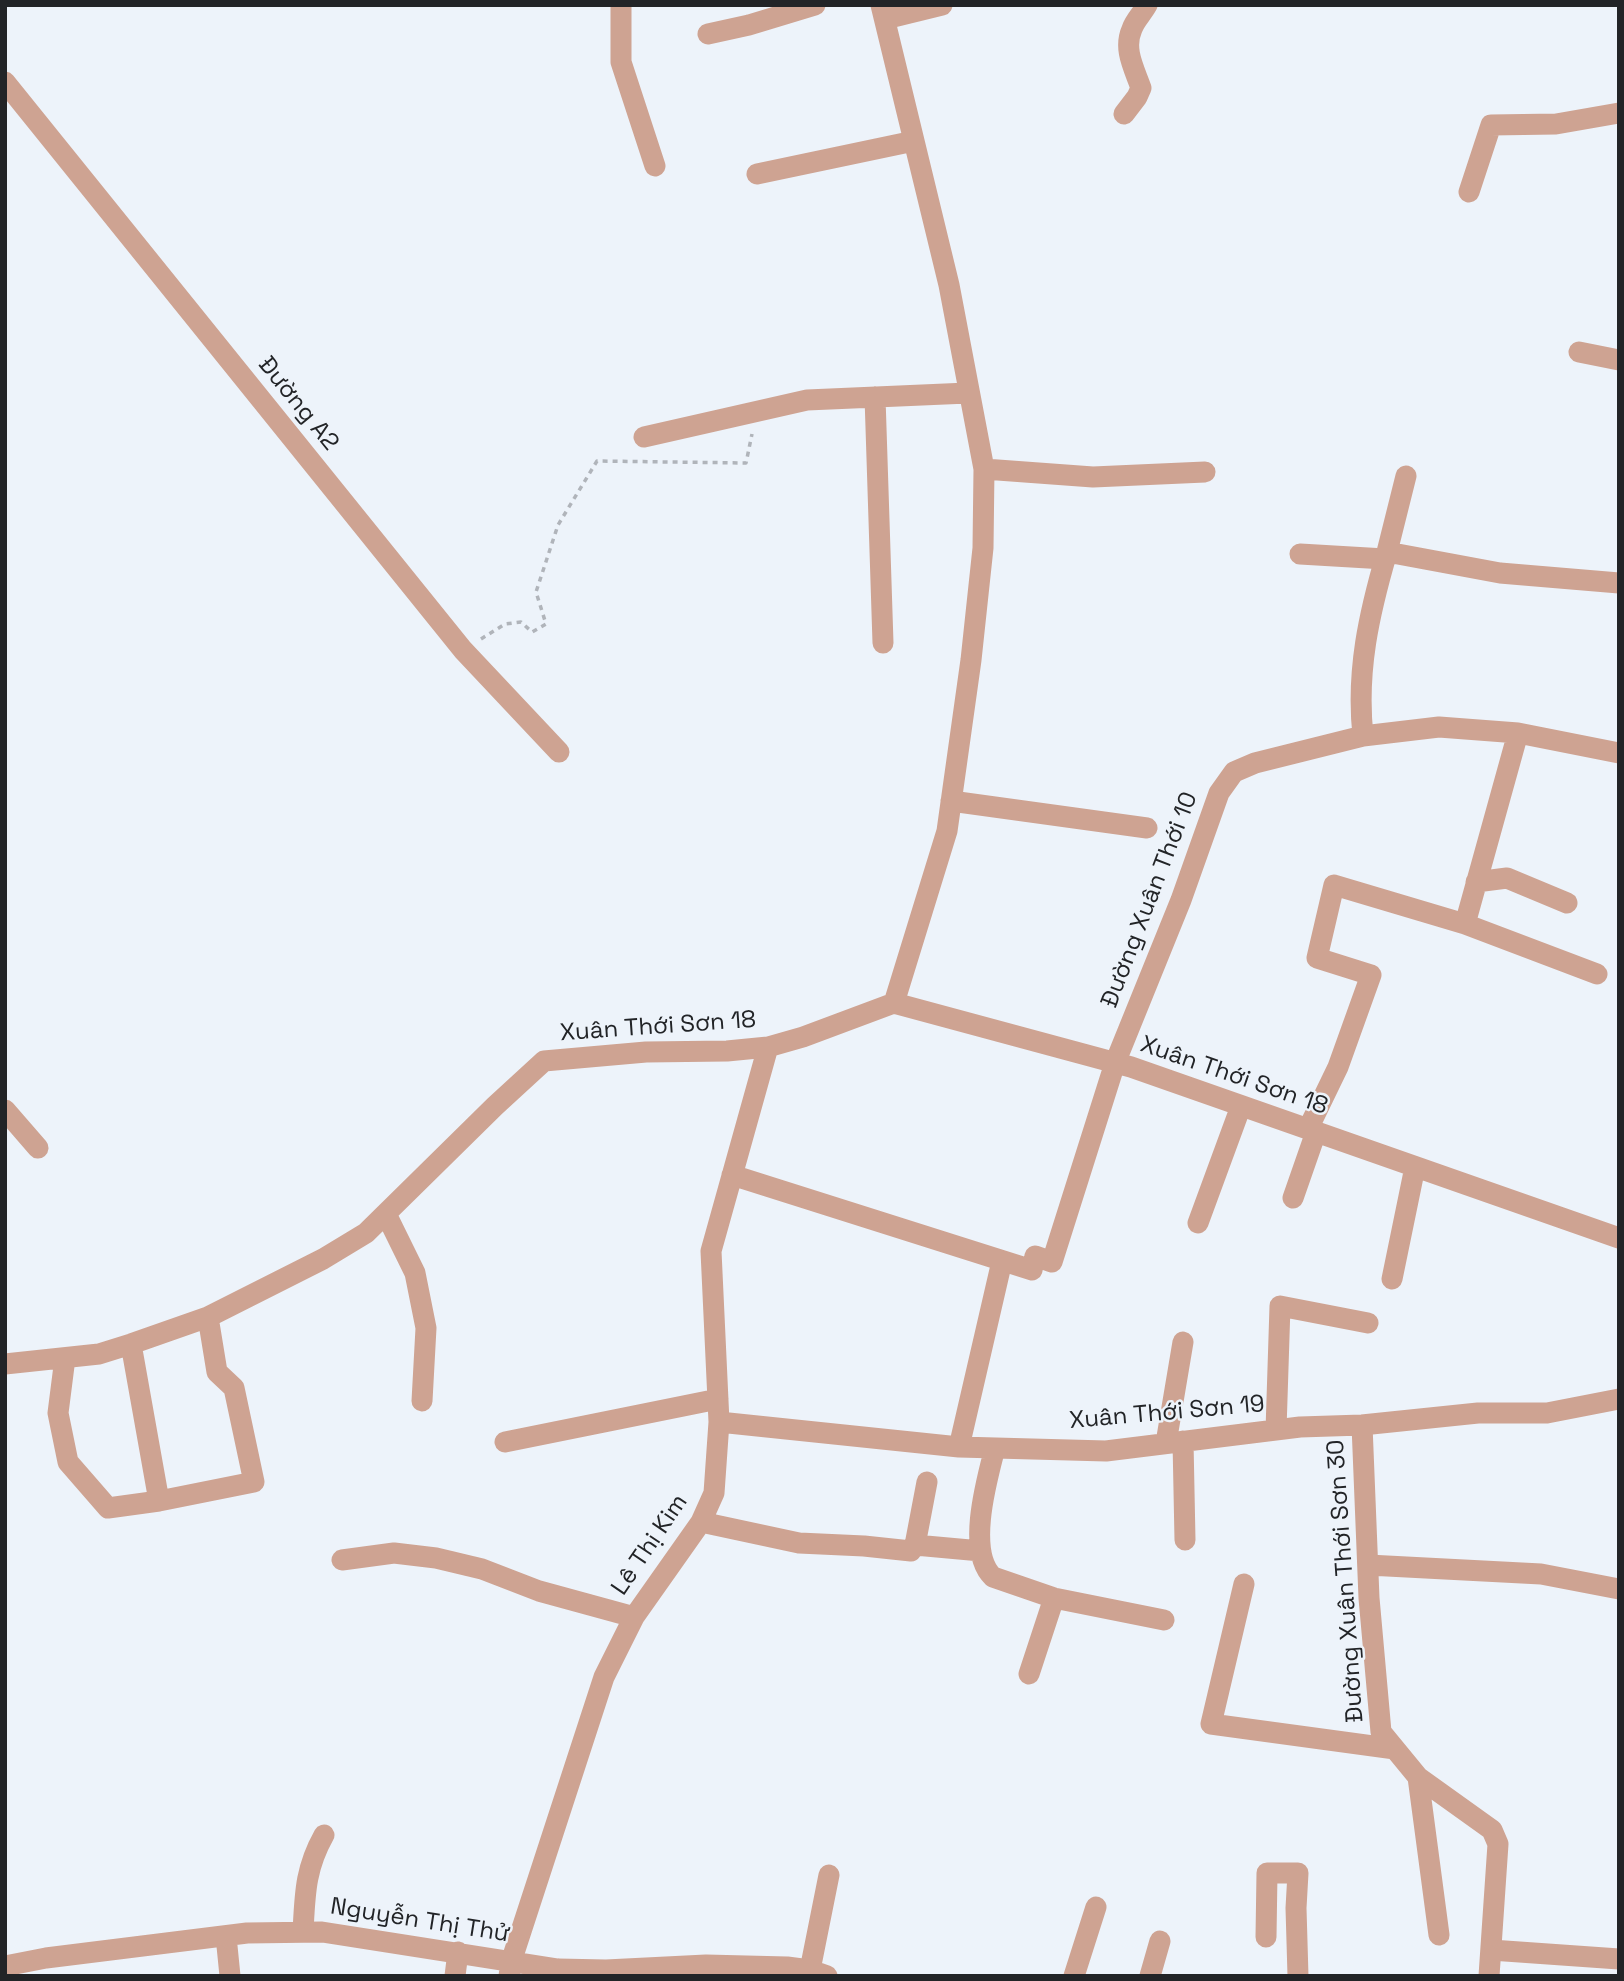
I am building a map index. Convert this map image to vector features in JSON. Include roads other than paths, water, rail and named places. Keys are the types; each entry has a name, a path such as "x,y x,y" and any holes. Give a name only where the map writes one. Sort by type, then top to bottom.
{"street":[{"path":"621,5 621,62 655,166"},
{"path":"708,34 815,5"},
{"path":"894,1003 947,831 971,660 981,561 984,469 949,285 883,12 942,5"},
{"path":"1124,114 1141,88 1130,62 1128,40 1132,26 1147,5"},
{"name":"Đường A2","path":"5,82 463,650 559,752"},
{"path":"1469,192 1491,125 1556,124 1619,113"},
{"path":"757,174 914,141"},
{"path":"1579,352 1619,360"},
{"path":"645,437 807,400 968,393"},
{"path":"875,397 883,643"},
{"path":"984,469 1093,477 1205,472"},
{"path":"1363,736 1360,676 1371,607 1406,476"},
{"path":"1300,554 1386,556 1500,573 1618,577"},
{"name":"Đường Xuân Thới 10","path":"1002,1261 1032,1270 1035,1256 1052,1262 1115,1063 1181,900 1219,793 1234,772 1255,762 1363,736 1439,727 1518,733 1619,753"},
{"path":"1465,924 1518,733"},
{"path":"951,800 1147,828"},
{"path":"1476,882 1507,878 1567,903"},
{"path":"1293,1198 1312,1130 1338,1068 1371,975 1317,958 1334,885 1465,924 1597,974"},
{"name":"Xuân Thới Sơn 18","path":"5,1364 99,1354 208,1317 323,1259 366,1233 544,1061 646,1052 727,1051 768,1047 894,1003 1115,1063 1619,1238"},
{"name":"Lê Thị Kim","path":"510,1969 604,1677 634,1617 702,1522 714,1493 719,1423 711,1251 768,1047"},
{"path":"1198,1223 1241,1106"},
{"path":"5,1110 38,1148"},
{"path":"1392,1279 1415,1167"},
{"path":"732,1175 1002,1261 959,1447"},
{"path":"386,1214 415,1273 426,1328 422,1401"},
{"path":"1276,1430 1280,1306 1368,1324"},
{"path":"65,1358 58,1413 68,1462 108,1508 254,1482 234,1388 216,1372 208,1317"},
{"path":"1183,1342 1175,1442 1185,1541"},
{"path":"131,1343 159,1501"},
{"path":"505,1442 718,1399"},
{"name":"Xuân Thới Sơn 19","path":"719,1423 959,1447 1106,1451 1276,1430 1478,1413 1547,1413 1619,1399"},
{"name":"Đường Xuân Thới Sơn 30","path":"1362,1424 1369,1598 1381,1732 1418,1777 1492,1830 1498,1844 1489,1976"},
{"path":"995,1448 982,1507 981,1551 986,1571 993,1577 1054,1598 1164,1620"},
{"path":"702,1522 799,1543 911,1551 915,1545 927,1482"},
{"path":"915,1545 981,1551"},
{"path":"342,1560 394,1553 436,1558 482,1569 539,1591 634,1617"},
{"path":"1368,1565 1541,1574 1619,1589"},
{"path":"1244,1584 1211,1724 1395,1749"},
{"path":"1029,1674 1054,1598"},
{"path":"1418,1777 1440,1935"},
{"path":"303,1932 306,1882 312,1856 324,1835"},
{"path":"1266,1937 1267,1873 1298,1873 1298,1976"},
{"path":"819,1973 829,1875"},
{"path":"1074,1976 1096,1907"},
{"name":"Nguyễn Thị Thử","path":"5,1966 46,1958 226,1936 322,1931 458,1952 510,1969 606,1970 706,1965 742,1971 819,1973"},
{"path":"226,1936 230,1976"},
{"path":"1150,1976 1160,1941"},
{"path":"1491,1950 1619,1959"},
{"path":"455,1976 458,1952"}]}
